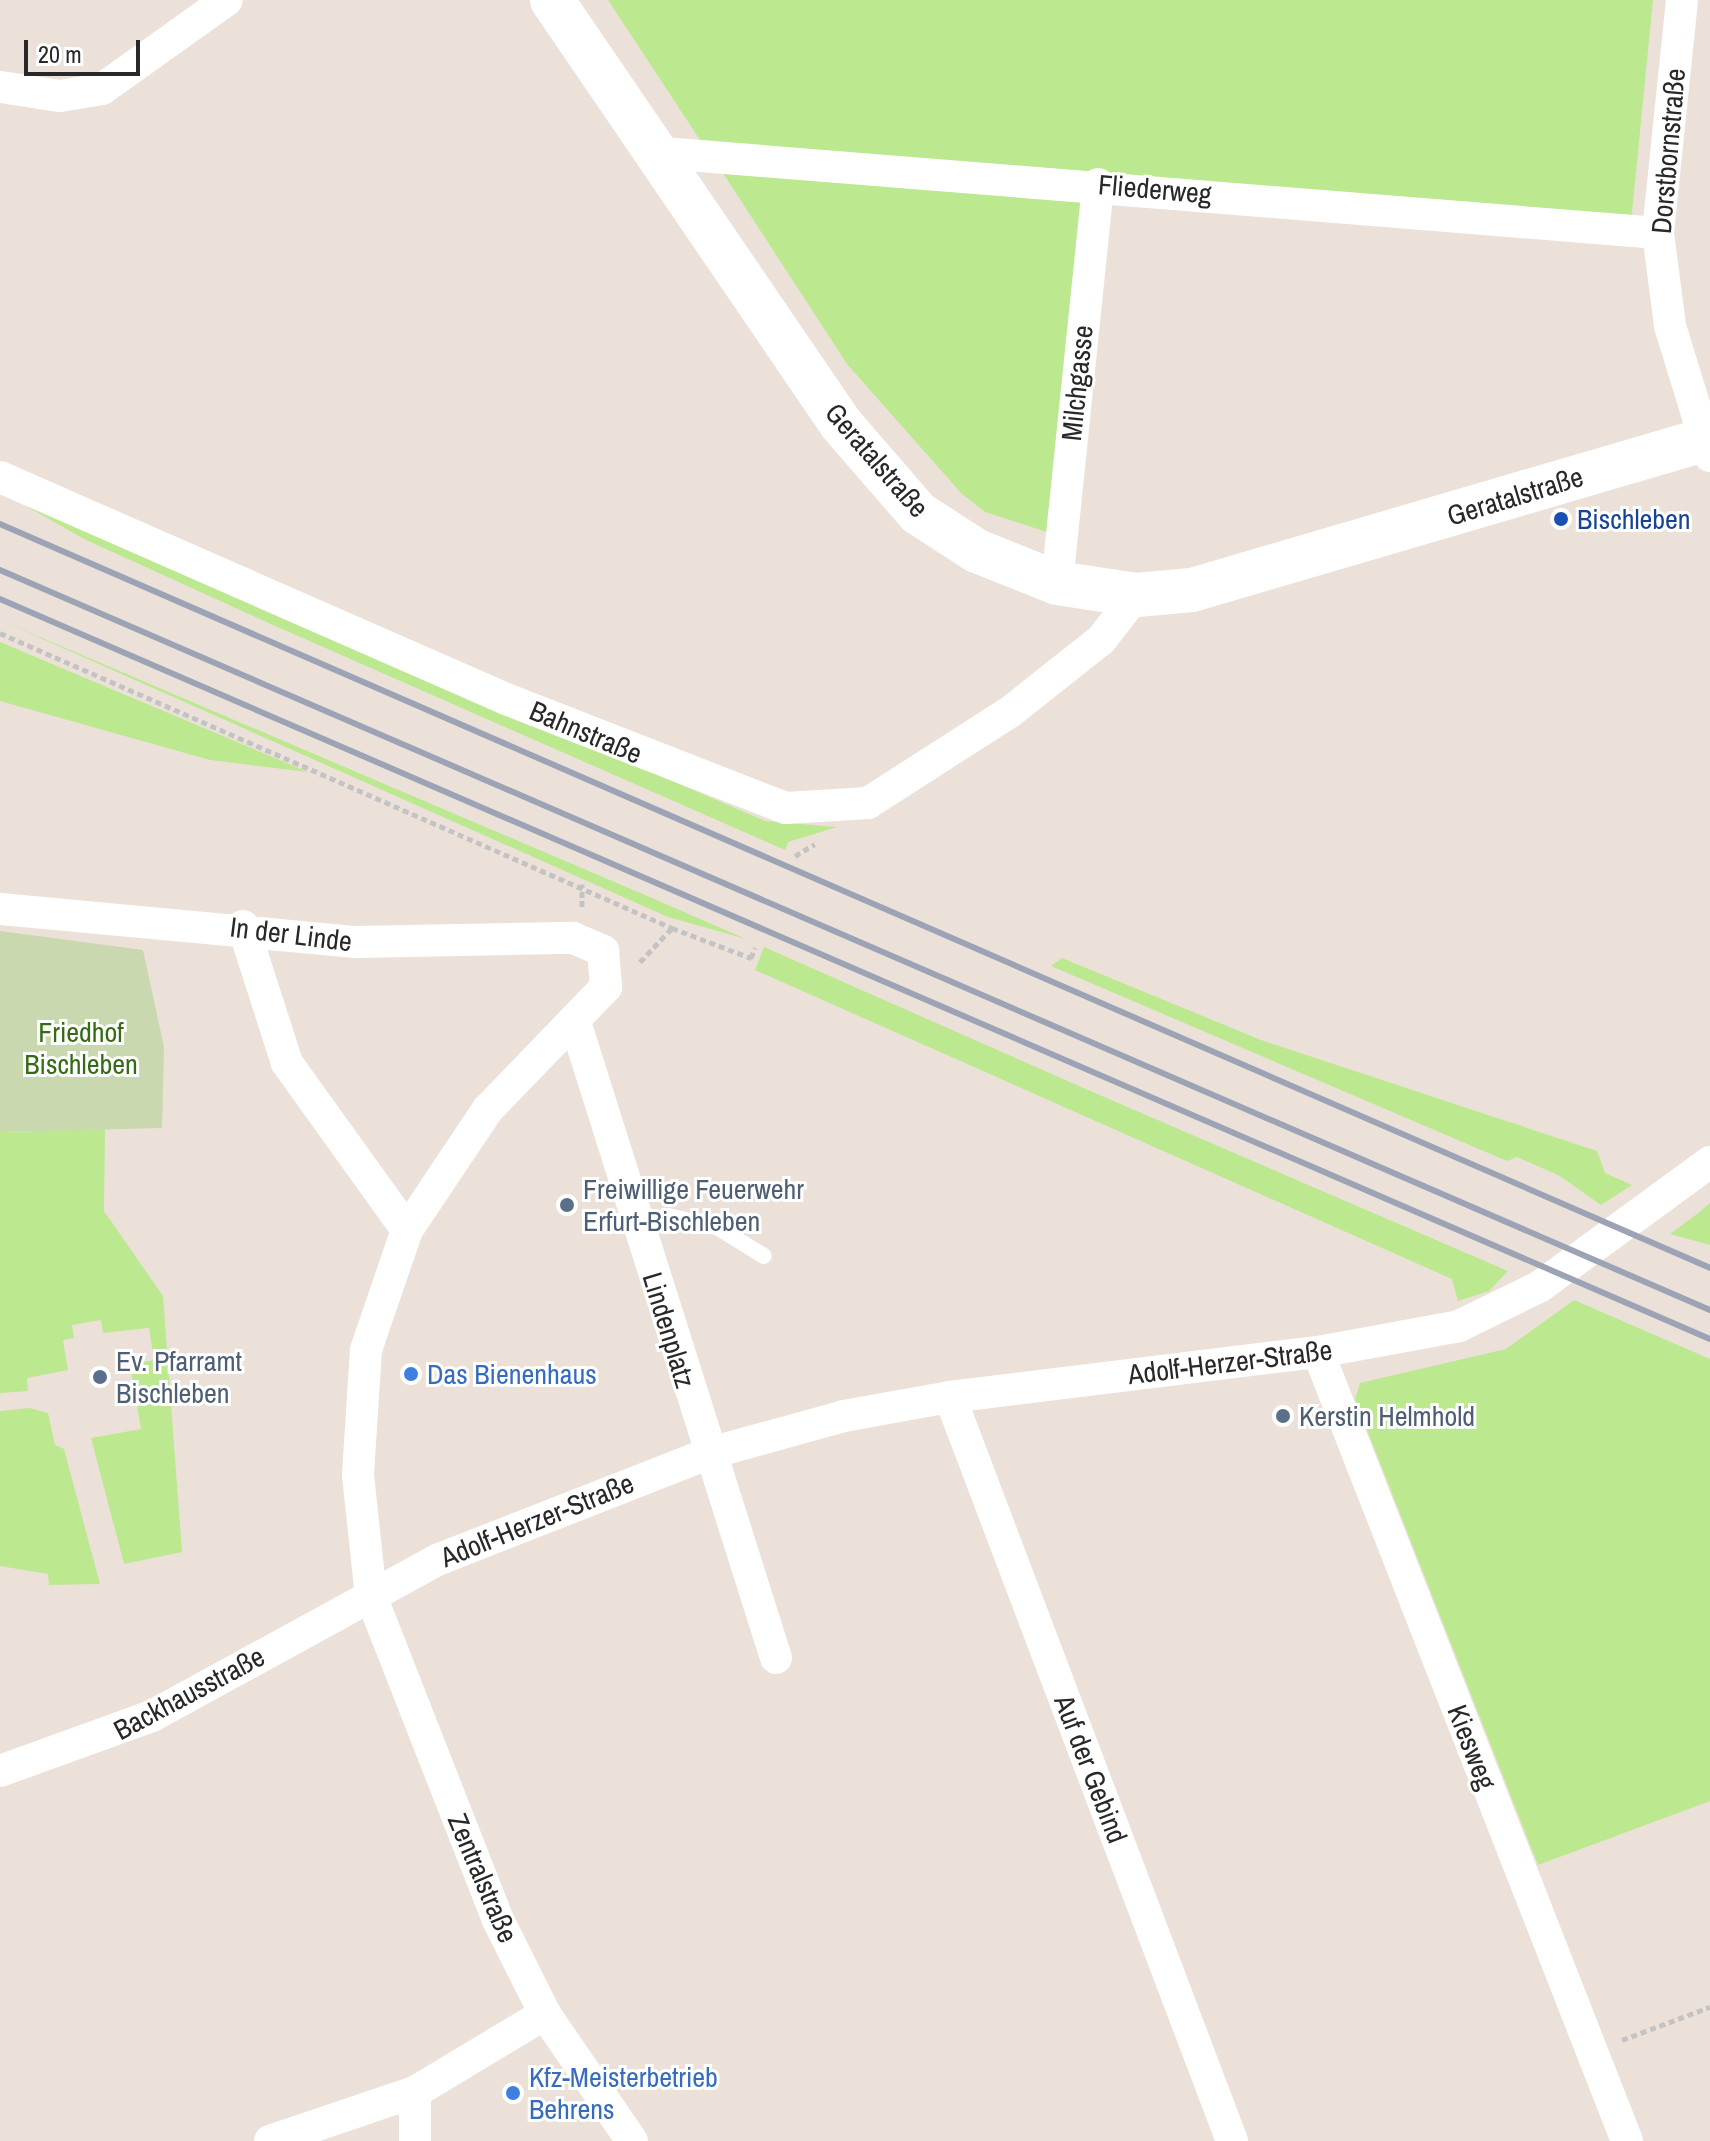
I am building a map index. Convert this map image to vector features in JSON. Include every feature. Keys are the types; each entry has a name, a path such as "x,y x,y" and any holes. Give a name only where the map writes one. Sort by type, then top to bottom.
{"street":[{"path":"1,87 60,96 102,89 227,0"},
{"name":"Geratalstraße","path":"552,0 651,152 841,424 918,513 977,551 1057,583 1136,595 1265,574 1708,445"},
{"name":"Dorstbornstraße","path":"1682,0 1658,233 1670,326 1708,445"},
{"name":"Fliederweg","path":"651,152 1098,184 1658,233"},
{"name":"Milchgasse","path":"1057,583 1098,184"},
{"name":"Bahnstraße","path":"0,477 506,699 786,808 868,803 1021,703 1101,640 1136,595"},
{"name":"In der Linde","path":"0,909 243,926 397,944 582,939 603,951 608,980 575,1022"},
{"path":"243,926 287,1063 407,1230"},
{"path":"371,1596 361,1530 359,1409 376,1307 407,1230 488,1109 575,1022"},
{"name":"Lindenplatz","path":"575,1022 707,1454"},
{"name":"Adolf-Herzer-Straße","path":"371,1596 558,1507 707,1454 844,1416 950,1397 1318,1352 1420,1336 1482,1315 1551,1279 1710,1162"},
{"name":"Kiesweg","path":"1318,1352 1627,2141"},
{"name":"Auf der Gebind","path":"950,1397 1232,2141"},
{"path":"707,1454 776,1658"},
{"name":"Backhausstraße","path":"0,1771 152,1716 371,1596"},
{"name":"Zentralstraße","path":"371,1596 493,1906 545,2014 632,2141"},
{"path":"270,2141 415,2092 545,2014"},
{"path":"415,2092 415,2141"}],"lane":[{"path":"637,1224 668,1216 717,1227 764,1256"}],"path":[{"path":"0,633 672,928 751,958 755,948"},
{"path":"1592,2052 1710,2007"}],"green space":[{"path":"608,0 1653,0 1631,223 702,143"},
{"path":"719,167 1083,194 1047,532 985,512 961,493 847,364"},
{"path":"0,491 765,821 837,827 788,842 785,850 84,539"},
{"path":"0,620 652,898 746,939 668,917"},
{"path":"0,642 308,772 210,760 0,701"},
{"name":"Friedhof Bischleben","path":"0,931 143,950 164,1047 162,1128 0,1132"},
{"path":"764,947 1508,1271 1489,1291 1458,1301 1452,1279 755,970"},
{"path":"1062,958 1261,1040 1597,1151 1605,1173 1632,1185 1601,1205 1560,1176 1517,1157 1507,1161 1051,966"},
{"path":"105,1129 104,1211 163,1296 182,1552 124,1564 91,1438 141,1429 130,1365 154,1360 149,1328 103,1333 101,1320 72,1325 74,1338 63,1340 68,1370 27,1378 28,1391 0,1393 0,1132"},
{"path":"1710,1203 1710,1245 1670,1234 1697,1214"},
{"path":"1574,1300 1710,1359 1710,1801 1538,1865 1355,1399 1360,1383 1506,1349"},
{"path":"30,1408 48,1413 55,1445 64,1449 100,1584 49,1585 48,1574 0,1566 0,1411"}],"railway":[{"path":"0,524 1710,1268"},
{"path":"0,570 1710,1310"},
{"path":"0,599 1710,1339"}],"place":[{"name":"Bischleben","path":"1561,519"},
{"name":"Freiwillige Feuerwehr Erfurt-Bischleben","path":"567,1205"},
{"name":"Das Bienenhaus","path":"411,1374"},
{"name":"Ev. Pfarramt Bischleben","path":"100,1377"},
{"name":"Kerstin Helmhold","path":"1283,1416"},
{"name":"Kfz-Meisterbetrieb Behrens","path":"513,2093"}]}
